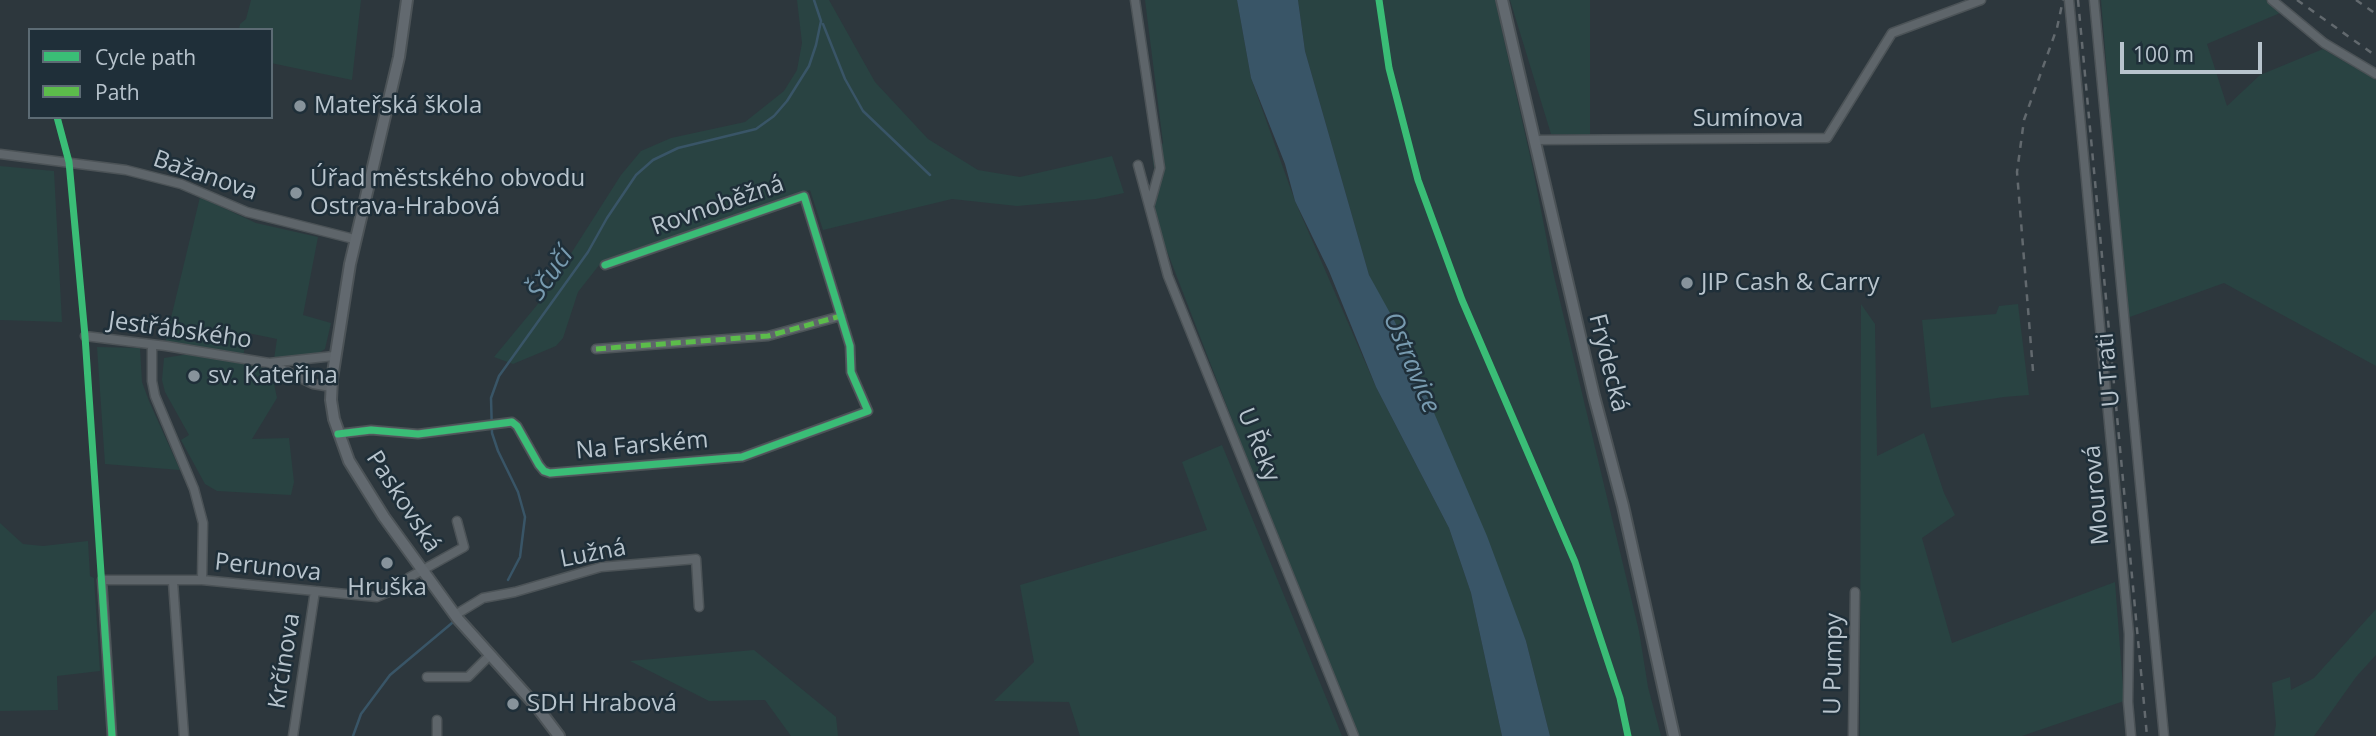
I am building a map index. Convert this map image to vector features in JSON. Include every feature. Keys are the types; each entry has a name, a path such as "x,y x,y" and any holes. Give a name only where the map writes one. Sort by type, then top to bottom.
{"main road":[{"name":"Paskovská","path":"407,0 399,57 354,239 334,356 332,408 338,434 358,477 422,570 455,615 537,707 559,736"},
{"name":"Frýdecká","path":"1502,0 1594,396 1629,531 1674,736"}],"street":[{"path":"1135,0 1160,168 1150,207"},
{"name":"Sumínova","path":"1534,140 1827,138 1892,33 1981,0"},
{"name":"Mourová","path":"2069,0 2129,634 2128,702 2131,736"},
{"name":"U Trati","path":"2094,0 2164,736"},
{"path":"2272,0 2324,43 2376,74"},
{"name":"Bažanova","path":"0,154 126,170 181,184 247,212 354,239"},
{"name":"U Řeky","path":"1138,165 1168,276 1354,736"},
{"name":"Rovnoběžná","path":"605,265 804,196 841,316"},
{"path":"596,349 768,336 841,316"},
{"name":"Na Farském","path":"338,434 371,430 418,434 512,422 517,426 539,465 550,473 742,457 868,411 851,372 850,346 841,316"},
{"name":"Jestřábského","path":"85,336 269,363 334,356"},
{"path":"152,345 152,381 155,396 194,489 203,523 202,580"},
{"name":"Jestřábského","path":"269,363 313,384 331,387"},
{"name":"Perunova","path":"113,736 102,580 202,580 377,597 391,592 422,570 464,547 457,522"},
{"name":"Lužná","path":"455,615 483,598 515,592 601,567 696,559 699,607"},
{"path":"173,582 184,736"},
{"name":"Krčínova","path":"293,736 315,591"},
{"name":"U Pumpy","path":"1853,736 1855,592"},
{"path":"427,677 468,677 490,655"},
{"path":"437,719 437,736"}],"green space":[{"path":"251,0 361,0 352,80 273,63 273,28 239,28 246,19"},
{"path":"797,0 829,0 875,82 928,139 978,170 1020,177 1112,156 1124,193 1096,199 1017,206 952,199 823,230 810,190 600,264 578,292 563,338 556,346 513,364 494,357 542,299 621,175 641,151 671,138 745,122 784,91 797,70 802,43"},
{"path":"1145,0 1237,0 1251,78 1295,201 1376,387 1449,528 1471,593 1502,736 1354,736 1150,207 1158,196 1152,155 1163,143"},
{"path":"1298,0 1495,0 1553,272 1639,631 1648,687 1661,736 1550,736 1526,641 1369,275 1305,51"},
{"path":"1510,0 1590,0 1590,135 1551,134"},
{"path":"2101,0 2266,0 2280,13 2207,44 2227,106 2260,75 2323,49 2376,80 2376,366 2224,283 2127,318"},
{"path":"0,166 54,171 62,322 0,320"},
{"path":"200,197 256,223 318,237 303,315 331,323 325,349 317,354 274,359 277,339 248,333 243,356 165,343"},
{"path":"1861,304 1875,324 1877,456 1924,433 1944,493 1955,515 1922,538 1952,643 2115,582 2124,701 2022,736 1860,736"},
{"path":"2018,304 2029,395 1931,408 1922,320 1996,314 1999,306"},
{"path":"97,347 140,348 142,382 180,470 105,464"},
{"path":"189,354 271,369 277,398 252,439 289,438 294,482 291,495 217,491 205,484 181,440 189,435 165,392 162,380 164,358"},
{"path":"1222,445 1342,736 1080,736 1069,702 994,701 1034,662 1020,585 1207,530 1182,462"},
{"path":"0,523 23,544 43,546 88,541 90,576 94,578 100,671 57,676 58,710 0,711"},
{"path":"2376,609 2376,655 2356,677 2314,736 2274,736 2276,725 2272,683 2290,677 2291,690 2314,678"},
{"path":"754,650 836,717 838,736 791,736 765,700 709,701 630,661"}],"water":[{"name":"Ostravice","path":"1237,0 1298,0 1305,51 1369,275 1395,322 1487,536 1526,641 1550,736 1502,736 1471,593 1449,528 1376,387 1329,271 1295,201 1285,164 1251,78"}],"waterway":[{"name":"Ščučí","path":"508,580 520,557 525,517 518,492 492,433 491,398 499,376 588,252 636,175 653,160 678,148 756,129 774,116 787,101 809,66 816,45 821,21 814,0"},
{"path":"823,24 845,79 863,111 930,175"},
{"name":"Ščučí","path":"353,736 361,714 390,675 452,623"}],"railway":[{"path":"2033,371 2017,172 2024,120 2057,28 2063,0"},
{"path":"2078,0 2147,736"},
{"path":"2297,0 2376,56"},
{"path":"2356,0 2376,14"}],"marked path":[{"path":"596,349 768,336 841,316"}],"cycle path":[{"path":"1379,0 1389,68 1418,180 1462,300 1575,562 1620,698 1628,736"},
{"path":"58,119 69,162 85,336 112,736"},
{"path":"338,434 371,430 418,434 512,422 517,426 539,465 550,473 742,457 868,411 851,372 850,346 804,196 605,265"}],"place":[{"name":"Mateřská škola","path":"300,106"},
{"name":"Úřad městského obvodu Ostrava-Hrabová","path":"296,193"},
{"name":"JIP Cash & Carry","path":"1687,283"},
{"name":"sv. Kateřina","path":"194,376"},
{"name":"Hruška","path":"387,563"},
{"name":"SDH Hrabová","path":"513,704"}]}
